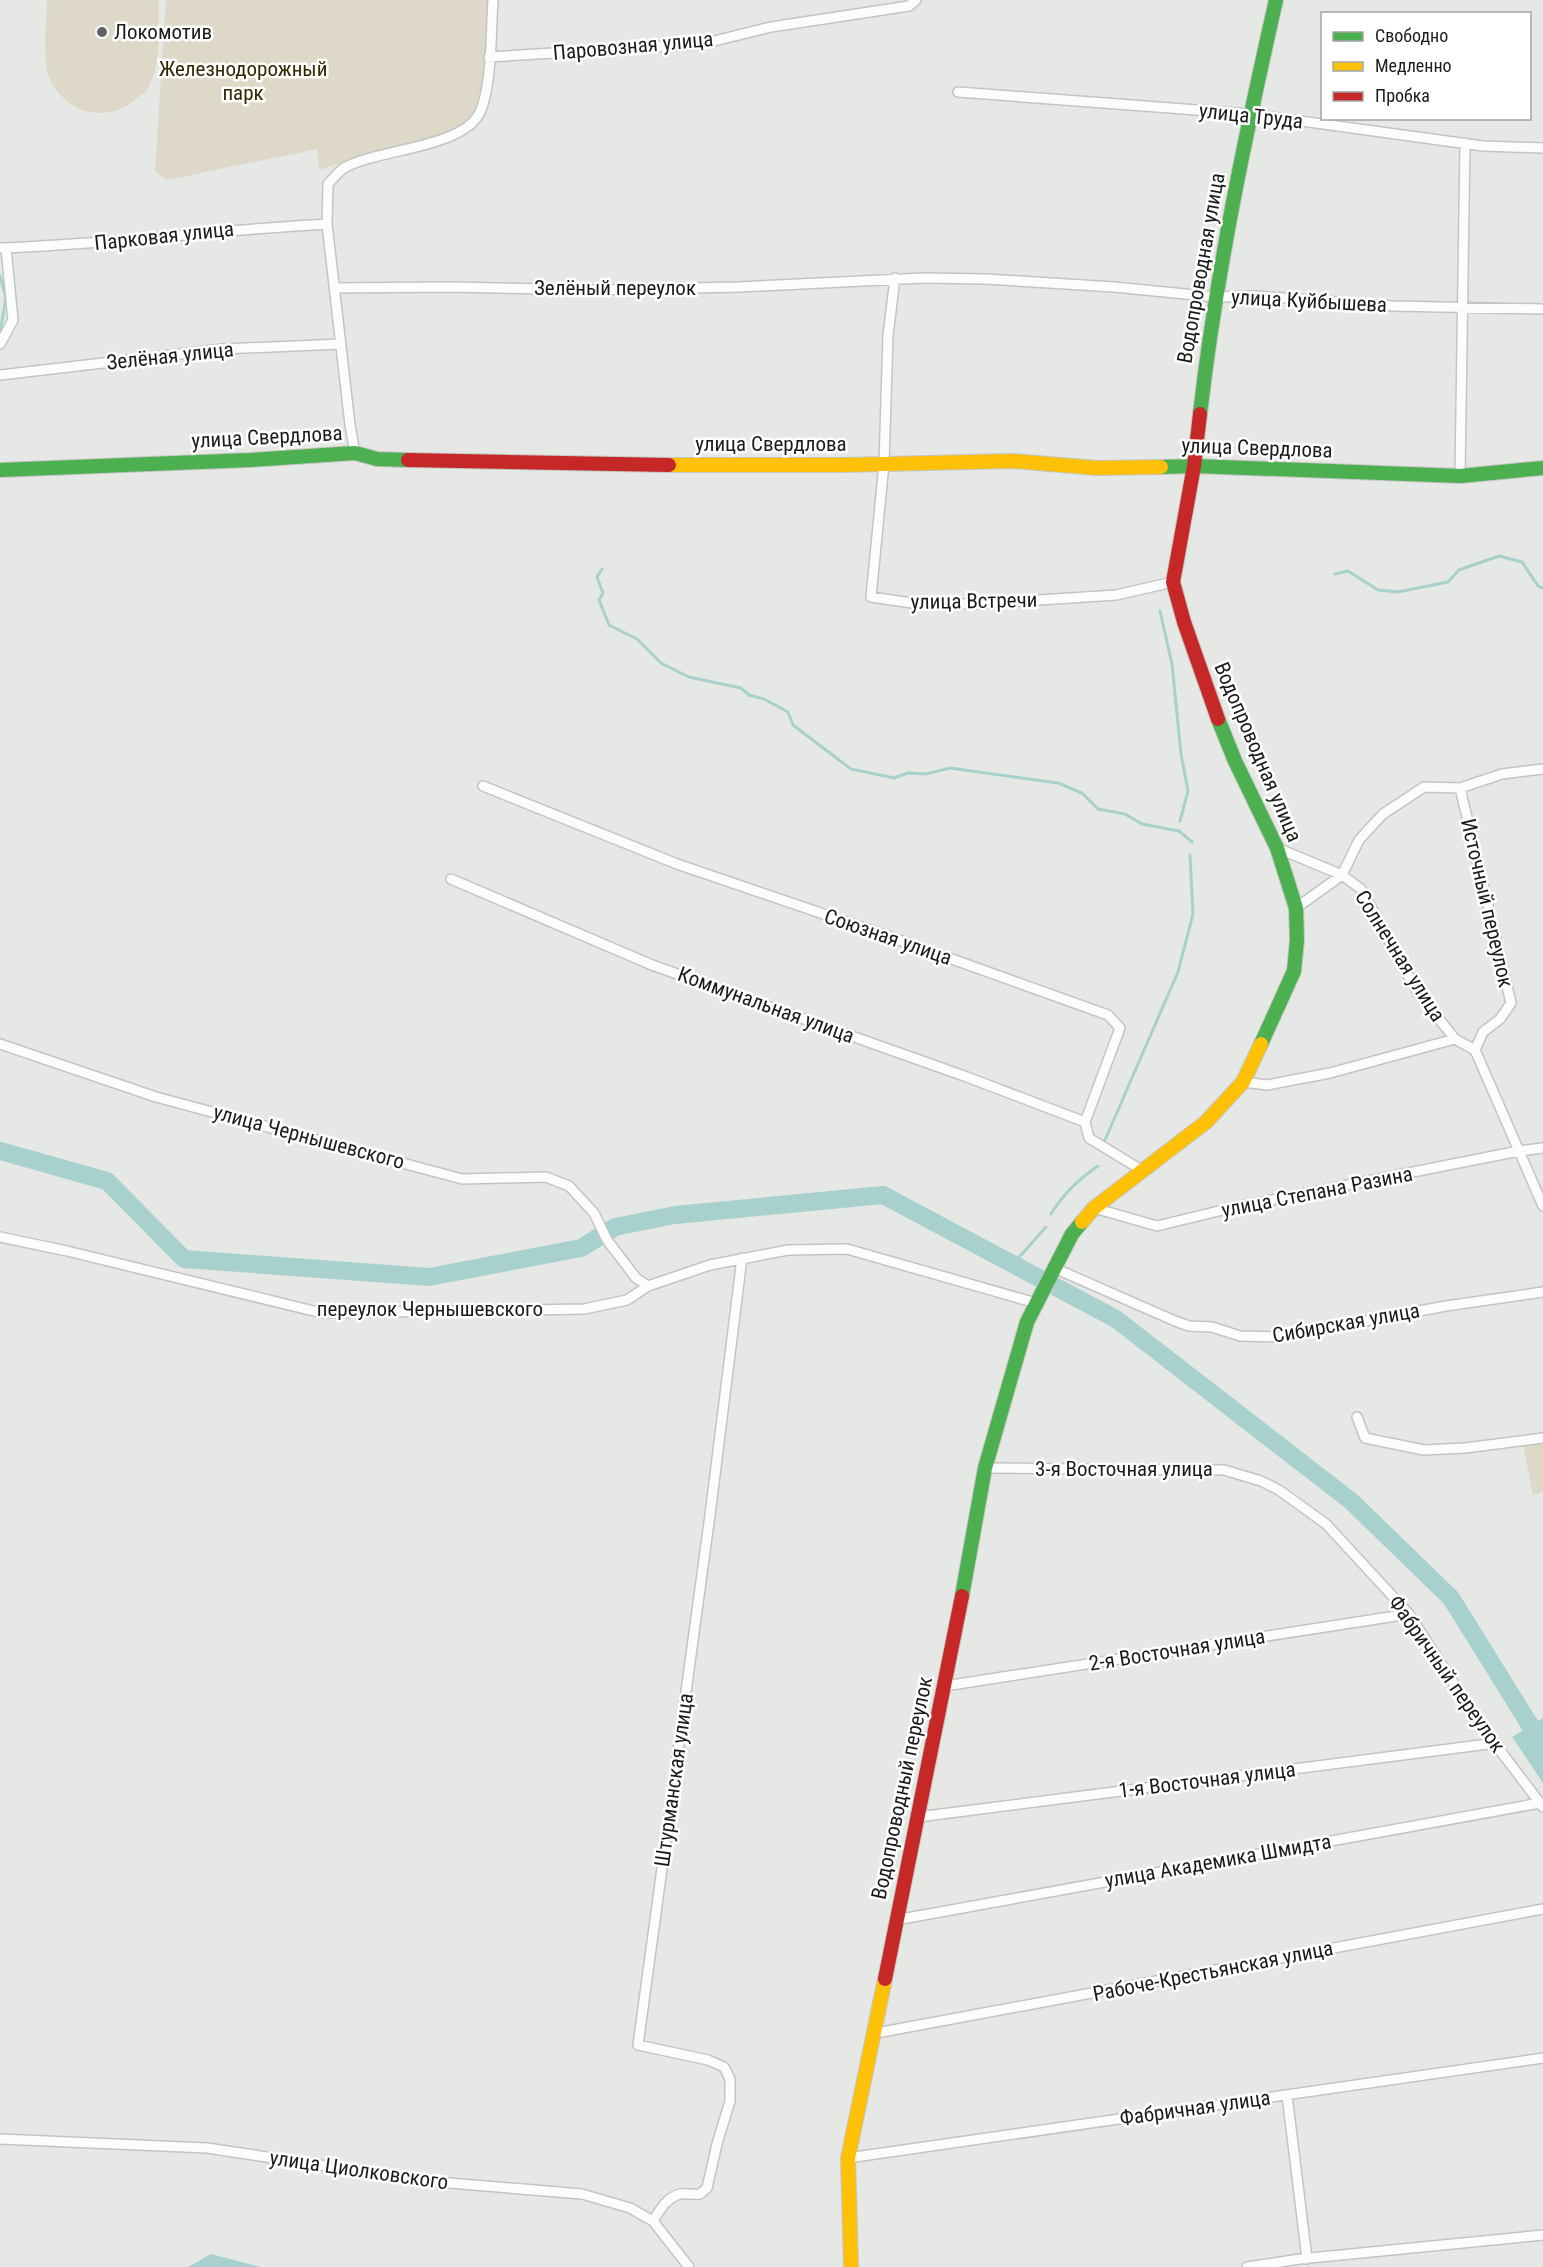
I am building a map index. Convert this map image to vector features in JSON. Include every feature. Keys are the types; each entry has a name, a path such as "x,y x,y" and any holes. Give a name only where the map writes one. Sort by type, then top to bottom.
{"street":[{"path":"355,453 327,224 328,184 343,169 363,160 446,138 472,124 480,113 486,92 493,0"},
{"name":"Паровозная улица","path":"489,57 702,44 771,27 909,6 916,0"},
{"name":"Водопроводная улица","path":"1027,1322 1072,1234 1094,1208 1206,1122 1244,1082 1294,971 1297,940 1296,908 1277,848 1235,761 1211,700 1173,582 1194,466 1216,297 1250,114 1276,0"},
{"name":"улица Труда","path":"958,92 1250,114 1465,143 1543,148"},
{"path":"1460,476 1465,143"},
{"name":"Парковая улица","path":"3,248 69,245 239,229 327,224"},
{"path":"0,344 13,320 3,248"},
{"path":"884,464 888,335 895,278"},
{"name":"улица Куйбышева","path":"895,278 986,279 1114,287 1216,297 1256,296 1336,303 1543,309"},
{"name":"Зелёный переулок","path":"334,288 450,286 591,290 739,287 895,278"},
{"name":"Зелёная улица","path":"0,375 223,349 341,344"},
{"name":"улица Свердлова","path":"0,470 355,453 376,459 656,465 1012,461 1096,468 1194,466 1460,476 1543,468"},
{"name":"улица Встречи","path":"884,464 871,597 918,604 978,604 1116,595 1173,582"},
{"path":"1296,908 1342,875 1359,840 1383,814 1424,787 1460,788 1502,774 1543,768"},
{"name":"Союзная улица","path":"483,786 677,864 1108,1015 1120,1028 1085,1122"},
{"name":"Источный переулок","path":"1460,788 1511,1003 1500,1019 1483,1032 1475,1050"},
{"name":"Солнечная улица","path":"1277,848 1342,875 1361,889 1418,993 1455,1039 1475,1050"},
{"name":"Коммунальная улица","path":"451,879 652,965 967,1077 1085,1122"},
{"name":"Солнечная улица","path":"1244,1082 1267,1085 1330,1073 1455,1039"},
{"name":"улица Чернышевского","path":"0,1044 156,1097 462,1179 546,1177 569,1186 594,1213 607,1240 636,1278 648,1286"},
{"path":"1475,1050 1543,1206"},
{"path":"1085,1122 1089,1138 1143,1171"},
{"name":"улица Степана Разина","path":"1094,1208 1157,1226 1231,1208 1543,1148"},
{"name":"переулок Чернышевского","path":"0,1237 322,1313 584,1309 627,1300 648,1286 710,1265 788,1250 847,1249 1036,1303"},
{"name":"Штурманская улица","path":"653,2221 668,2200 681,2194 700,2194 706,2188 730,2101 730,2079 724,2067 708,2060 638,2045 710,1515 742,1258"},
{"name":"Сибирская улица","path":"1054,1268 1189,1326 1212,1327 1240,1336 1258,1337 1279,1336 1446,1306 1543,1292"},
{"name":"Водопроводный переулок","path":"851,2267 848,2158 878,2031 896,1920 945,1686 985,1468 1027,1322"},
{"path":"1358,1417 1365,1438 1424,1450 1465,1448 1543,1438"},
{"name":"3-я Восточная улица","path":"985,1468 1224,1470 1261,1480"},
{"name":"Фабричный переулок","path":"1261,1480 1279,1490 1326,1524 1409,1614 1480,1724 1541,1805"},
{"name":"2-я Восточная улица","path":"945,1686 1409,1614"},
{"name":"1-я Восточная улица","path":"918,1817 1496,1743"},
{"name":"улица Академика Шмидта","path":"896,1920 1541,1805"},
{"name":"Рабоче-Крестьянская улица","path":"878,2031 1543,1909"},
{"name":"Фабричная улица","path":"848,2158 1543,2058"},
{"path":"1287,2095 1302,2262"},
{"name":"улица Циолковского","path":"0,2139 207,2148 425,2181 582,2194 630,2208 653,2221 689,2267"},
{"path":"1246,2267 1543,2235"}],"green space":[{"name":"Локомотив","path":"47,0 159,0 158,55 153,77 147,90 125,107 102,113 90,112 68,102 51,82 48,74 45,54"},
{"name":"Железнодорожный парк","path":"166,0 490,0 483,90 478,108 467,123 433,138 361,156 319,170 317,149 167,180 155,171"},
{"path":"1543,1441 1543,1492 1533,1495 1523,1444"}],"water":[{"path":"1543,1718 1543,1783 1512,1737"},
{"path":"211,2254 261,2267 188,2267"}],"waterway":[{"path":"0,276 6,298 0,333"},
{"path":"1335,574 1348,571 1378,590 1398,592 1448,582 1459,570 1499,556 1522,562 1538,586 1543,588"},
{"path":"602,569 597,577 603,593 599,600 609,625 637,639 661,663 689,677 741,688 749,695 764,699 788,712 793,725 851,769 894,778 908,773 926,774 950,768 1058,783 1082,793 1098,809 1125,814 1142,824 1179,831 1192,842"},
{"path":"1160,611 1172,664 1181,754 1188,791 1180,821"},
{"path":"1105,1140 1178,972 1193,914 1190,855"},
{"path":"0,1151 107,1181 184,1259 429,1277 581,1248 615,1227 675,1215 883,1195 1116,1319 1351,1501 1451,1598 1543,1746"},
{"path":"1051,1214 1072,1187 1098,1166"},
{"path":"1015,1262 1046,1227"}],"traffic: fast":[{"path":"1200,414 1214,310 1232,206 1276,0"},
{"path":"0,470 250,460 355,453 377,459 408,460"},
{"path":"1161,467 1194,466 1460,476 1543,468"},
{"path":"1218,719 1235,761 1277,848 1296,908 1297,940 1294,971 1261,1044"},
{"path":"962,1596 985,1468 1027,1322 1072,1234 1082,1222"}],"traffic: slow":[{"path":"669,465 842,465 1013,461 1097,468 1161,467"},
{"path":"1082,1222 1094,1208 1206,1122 1243,1082 1261,1044"},
{"path":"851,2267 848,2158 885,1979"}],"traffic: jam":[{"path":"1200,414 1194,466 1173,582 1184,622 1218,719"},
{"path":"408,460 669,465"},
{"path":"885,1979 962,1596"}],"place":[{"name":"Локомотив","path":"102,32"}]}
